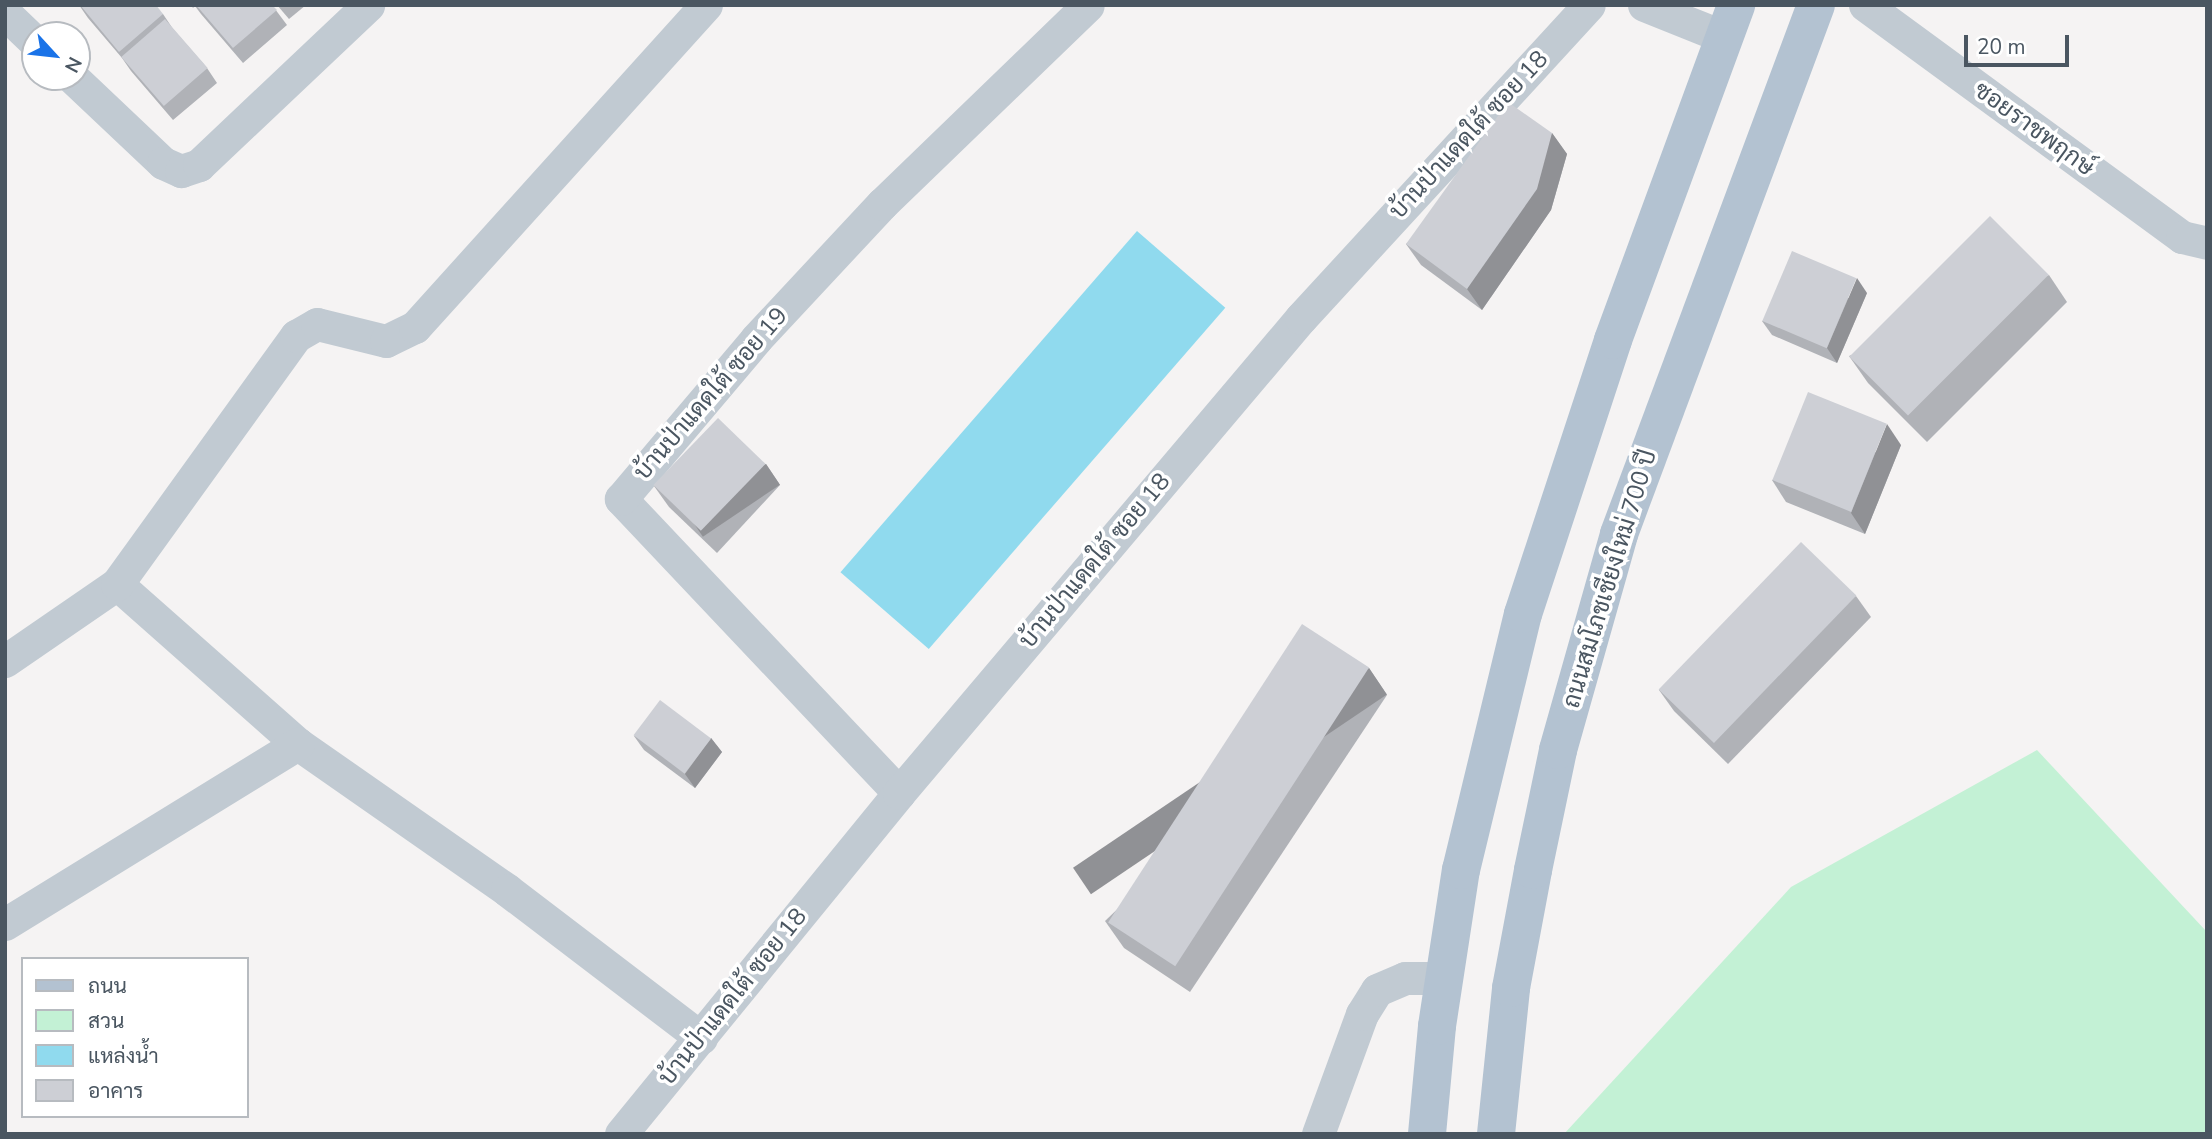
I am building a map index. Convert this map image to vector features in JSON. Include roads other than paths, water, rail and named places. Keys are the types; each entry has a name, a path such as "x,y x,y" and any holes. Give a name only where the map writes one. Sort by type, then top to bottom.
{"main road":[{"name":"ถนนสมโภชเชียงใหม่ 700 ปี","path":"1496,1134 1511,988 1532,870 1558,750 1619,534 1816,5"},
{"path":"1427,1134 1444,978 1461,870 1523,614 1613,340 1730,21"}],"street":[{"path":"87,91 163,163 181,171 198,165 368,5"},
{"path":"5,661 117,584 296,336 317,324 386,341 415,327 706,5"},
{"name":"บ้านป่าแดดใต้ ซอย 19","path":"900,793 621,499 756,339 882,204 1088,5"},
{"name":"บ้านป่าแดดใต้ ซอย 18","path":"621,1134 900,793 1301,318 1589,5"},
{"path":"1644,5 1730,21"},
{"name":"ซอยราชพฤกษ์","path":"1865,5 2182,237 2207,243"},
{"path":"5,13 21,28"},
{"path":"117,584 298,744 507,890 701,1038"},
{"path":"5,924 298,744"},
{"path":"1318,1134 1362,1014 1377,990 1405,978 1444,978"}],"water":[{"path":"1137,231 1225,308 929,649 840,572"}]}
